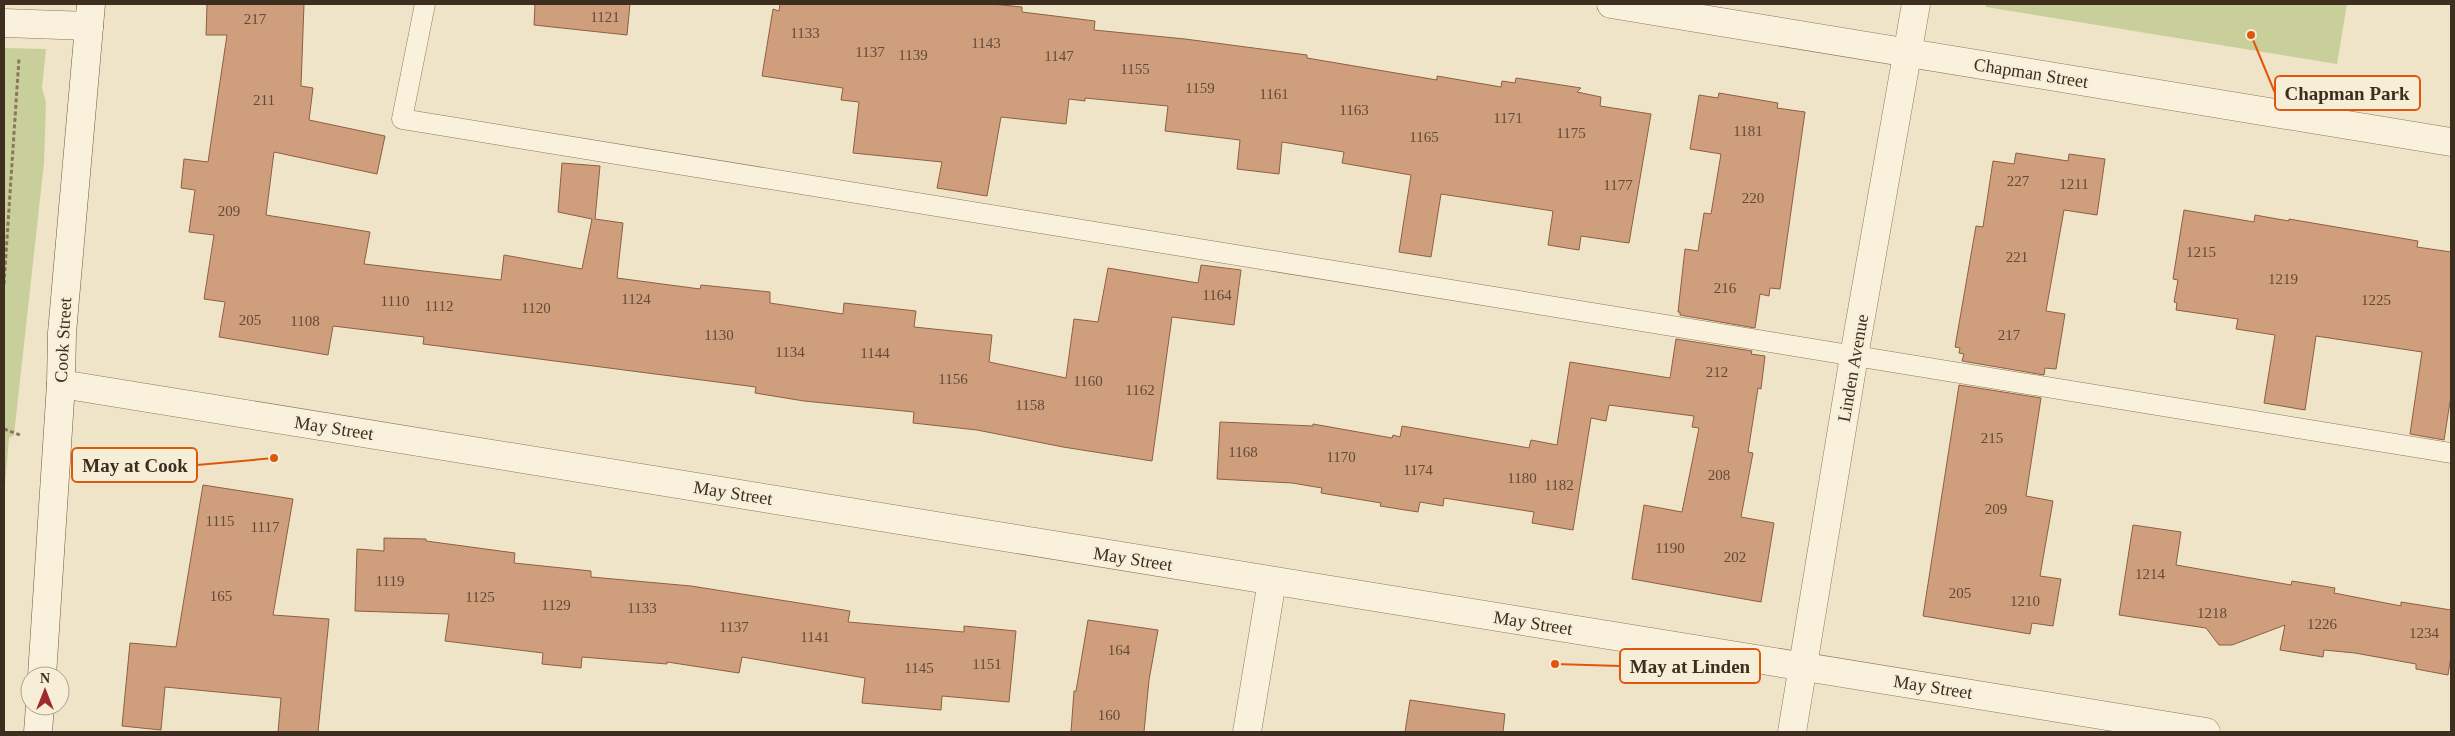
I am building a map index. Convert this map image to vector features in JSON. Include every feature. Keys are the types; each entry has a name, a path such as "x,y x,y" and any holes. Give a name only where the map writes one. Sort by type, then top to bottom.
{"street":[{"name":"Chapman Street","path":"1610,4 2451,142"},
{"name":"Linden Avenue","path":"1792,732 1854,356 1916,4"},
{"path":"12,23 90,15"},
{"name":"Cook Street","path":"43,666 61,384 62,333 90,15"},
{"name":"May Street","path":"61,384 2206,732"},
{"path":"1247,732 1272,581"},
{"path":"38,732 39,716"}],"lane":[{"path":"425,4 402,120 2451,453"}],"path":[{"path":"4,284 12,23"},
{"path":"4,429 20,435"}],"green space":[{"path":"1986,4 2347,4 2337,64 1986,7"},
{"path":"4,48 46,49 42,88 46,102 44,163 14,435 9,438 4,498"}],"building":[{"path":"207,4 304,4 301,86 313,88 309,120 385,136 377,174 274,152 266,215 370,232 364,264 501,280 504,255 582,269 592,219 558,212 562,163 600,166 595,219 623,223 617,278 700,289 701,285 770,292 770,303 843,314 844,303 916,311 914,327 992,335 989,362 1066,378 1074,319 1098,322 1108,268 1198,283 1201,265 1241,270 1234,325 1172,317 1152,461 1063,447 977,430 913,423 914,412 804,401 755,393 756,387 423,344 424,337 333,326 328,355 219,337 225,302 204,299 214,235 189,232 195,190 181,188 184,159 208,162 227,35 206,35"},
{"path":"535,4 630,4 627,35 534,25"},
{"path":"780,4 992,4 1022,7 1022,12 1095,21 1094,30 1185,39 1307,55 1307,58 1437,80 1437,76 1501,87 1502,81 1515,83 1516,78 1581,88 1577,92 1601,97 1600,106 1651,114 1629,243 1581,236 1579,250 1548,245 1553,211 1441,194 1431,257 1399,252 1411,175 1342,163 1344,152 1282,142 1279,174 1237,169 1240,140 1165,131 1168,106 1085,98 1085,101 1069,99 1066,124 1001,117 987,196 937,188 942,162 853,153 859,102 841,100 843,88 762,76 773,9 779,11"},
{"path":"1719,93 1778,103 1777,108 1805,112 1780,289 1770,288 1769,296 1760,294 1755,328 1680,315 1680,312 1678,312 1685,249 1698,251 1704,213 1711,214 1721,154 1690,149 1699,95 1718,98"},
{"path":"2016,153 2068,161 2069,154 2105,159 2097,215 2064,210 2046,311 2065,314 2056,369 2045,368 2044,375 1962,361 1964,354 1959,353 1960,348 1955,347 1976,226 1983,227 1993,161 2014,164"},
{"path":"2184,210 2254,222 2255,215 2289,221 2289,219 2418,241 2417,247 2451,252 2451,396 2444,440 2410,434 2422,352 2316,336 2305,410 2264,403 2275,335 2236,329 2238,319 2176,310 2177,303 2174,302 2178,280 2173,279"},
{"path":"1676,339 1752,351 1751,354 1765,356 1761,389 1758,388 1748,452 1753,453 1741,517 1774,523 1761,602 1632,579 1644,505 1682,512 1699,428 1692,427 1694,416 1609,405 1606,421 1591,418 1573,530 1532,523 1534,512 1444,498 1443,506 1420,502 1418,512 1380,506 1381,503 1321,493 1322,488 1292,483 1217,479 1220,422 1313,426 1313,424 1392,438 1393,435 1400,437 1402,426 1529,448 1531,440 1557,445 1570,362 1670,378"},
{"path":"1959,385 2041,398 2026,496 2053,501 2040,576 2061,579 2053,626 2032,623 2030,634 1923,616"},
{"path":"203,485 293,499 273,615 329,619 318,732 278,732 281,698 165,687 161,730 122,726 130,643 176,647"},
{"path":"2133,525 2181,532 2176,565 2291,585 2292,581 2335,588 2334,593 2401,606 2401,602 2451,610 2451,656 2448,675 2416,669 2416,664 2355,653 2324,650 2323,657 2280,650 2285,625 2232,645 2219,645 2206,628 2119,615"},
{"path":"384,538 426,539 426,541 515,553 514,563 591,571 591,577 691,586 850,611 848,622 964,632 964,626 1016,631 1009,702 942,696 941,710 862,703 865,678 742,657 739,673 667,662 667,664 582,657 581,668 542,664 543,653 445,641 449,614 355,611 357,549 384,551"},
{"path":"1088,620 1158,630 1149,680 1144,732 1071,732 1074,691 1076,691"},
{"path":"1410,700 1505,714 1503,732 1405,732"}],"place":[{"name":"Chapman Park","path":"2251,35"},
{"name":"May at Cook","path":"274,458"},
{"name":"May at Linden","path":"1555,664"}]}
